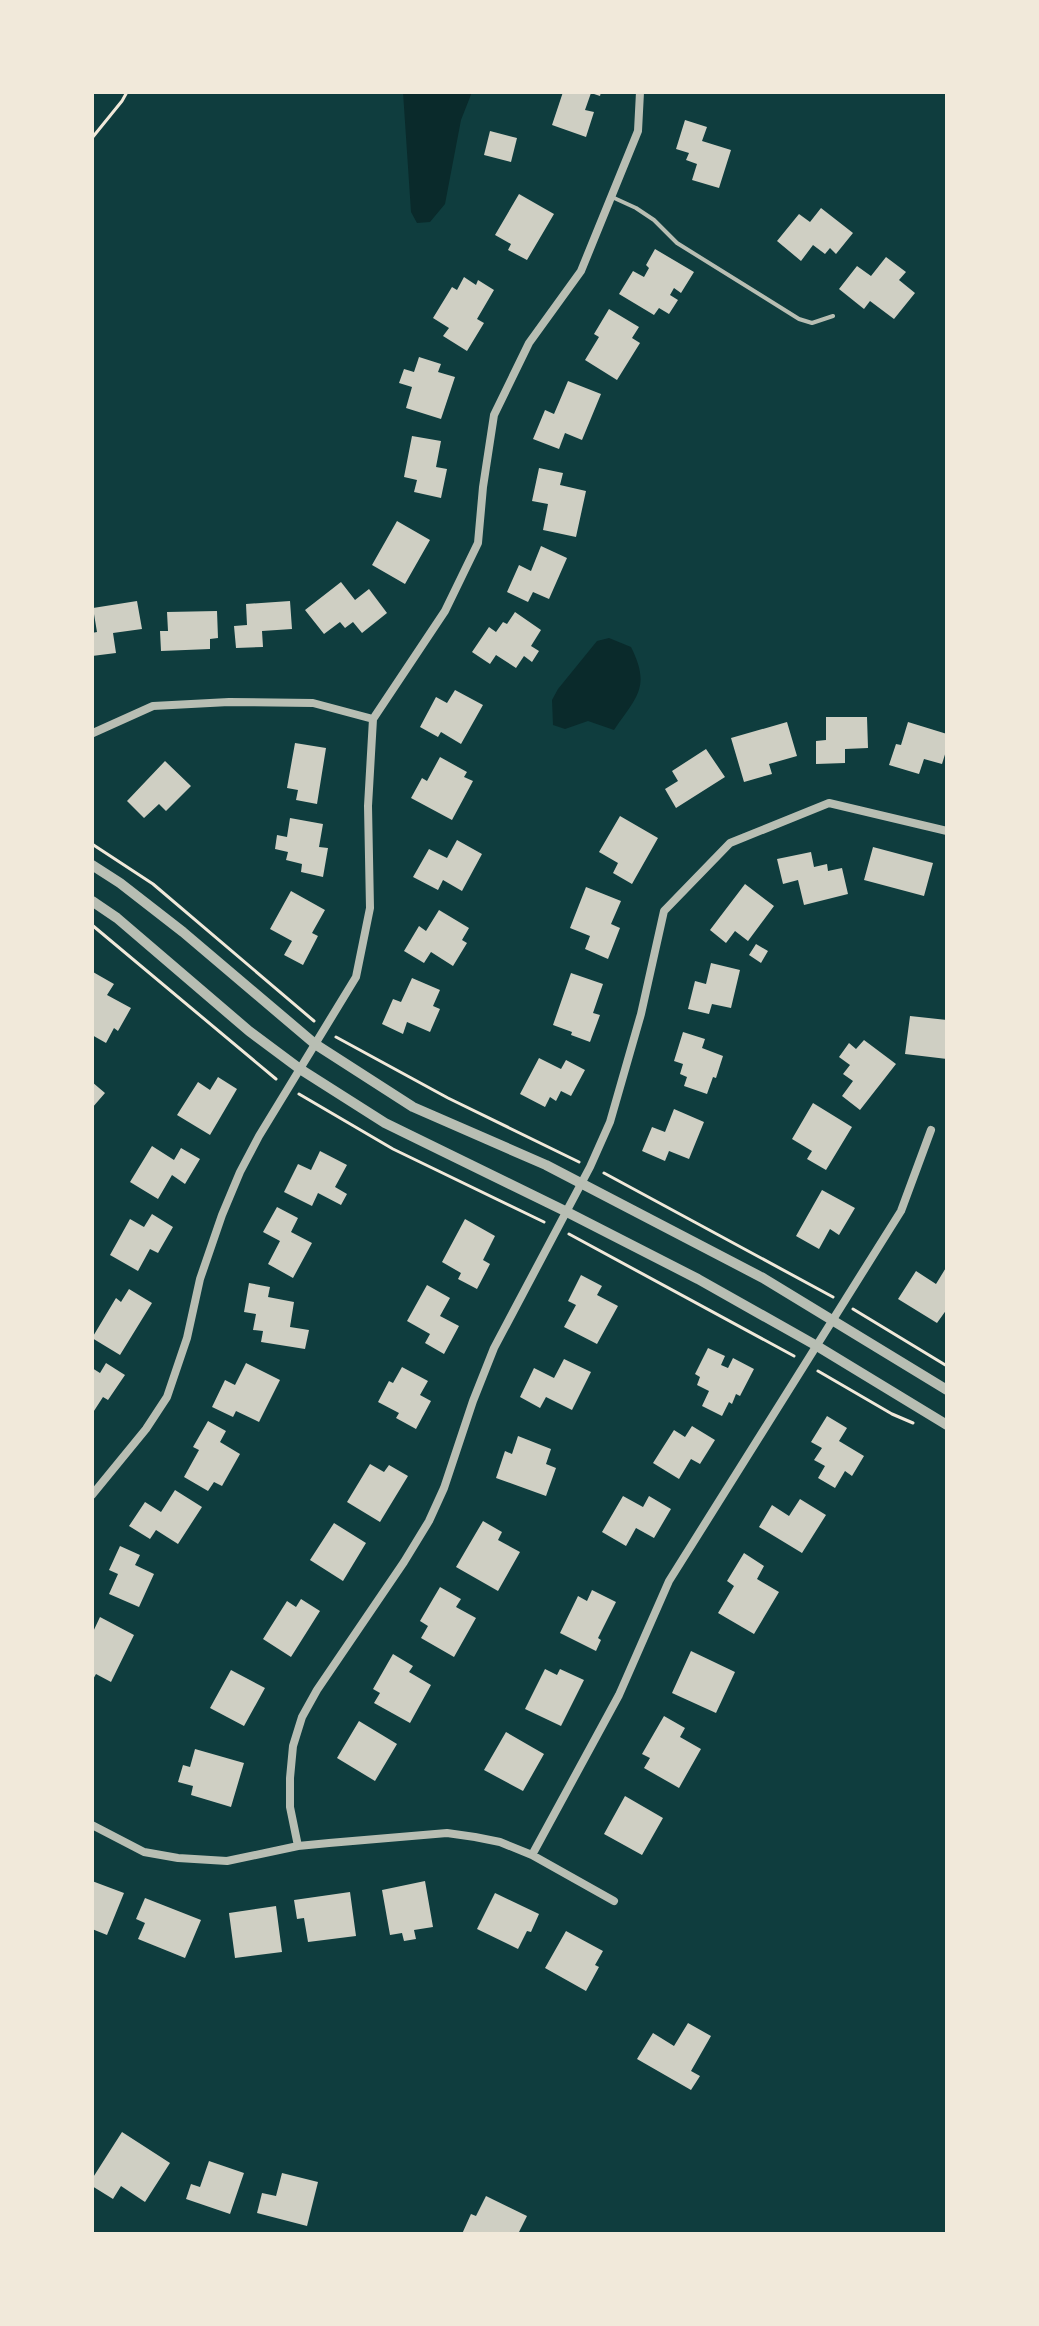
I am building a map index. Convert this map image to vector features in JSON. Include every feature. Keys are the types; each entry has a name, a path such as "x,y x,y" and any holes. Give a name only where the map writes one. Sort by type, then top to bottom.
{"street":[{"path":"92,1495 146,1429 167,1397 178,1367 200,1279 240,1172 356,977 370,908 368,806 373,719 445,611 478,543 494,415 529,343 581,271 638,131 640,92"},
{"path":"93,733 153,706 168,705 313,703 373,719"},
{"path":"298,1846 290,1807 290,1778 293,1746 302,1717 429,1521 444,1488 494,1348 590,1167 614,1109 641,1014 664,911 730,843 829,803 947,831"},
{"path":"92,865 183,932 315,1044 413,1107 546,1165 763,1278 947,1390"},
{"path":"92,901 117,918 249,1031 300,1069 385,1123 698,1279 947,1425"},
{"path":"532,1855 619,1695 669,1581 901,1211 931,1130"},
{"path":"92,1825 144,1852 227,1861 298,1846 447,1833 500,1842 532,1855 614,1901"}],"lane":[{"path":"612,197 636,208 654,220 677,243 799,319 812,323 833,316"}],"path":[{"path":"92,138 127,92"},
{"path":"92,844 153,884 323,1029 448,1098 713,1231 844,1303 947,1366"}],"water":[{"path":"403,92 472,92 461,120 445,204 430,222 417,223 411,212"},
{"path":"609,638 631,647 637,661 640,682 635,699 614,730 588,721 565,729 553,725 552,700 558,689 597,641"}],"building":[{"path":"563,92 601,92 600,96 591,93 585,110 594,112 586,137 552,125"},
{"path":"685,120 707,127 702,141 731,150 719,188 692,180 697,164 686,160 689,153 676,149"},
{"path":"490,131 517,138 511,162 484,155"},
{"path":"519,194 554,214 527,260 508,250 511,244 495,235"},
{"path":"821,208 853,233 836,254 830,248 825,254 813,245 801,261 777,241 799,214 810,222"},
{"path":"655,249 694,272 681,293 674,288 670,295 678,300 669,314 659,308 654,315 619,294 633,271 644,277 649,268 646,265"},
{"path":"886,257 906,272 899,280 915,293 894,319 870,301 864,309 839,289 857,266 871,276"},
{"path":"464,277 476,285 478,280 494,290 477,319 484,323 467,351 443,336 449,328 433,318 452,287 457,290"},
{"path":"609,309 639,327 632,338 640,343 617,380 585,360 599,337 594,334"},
{"path":"419,357 441,364 438,372 455,377 441,419 406,408 412,387 399,383 404,369 414,372"},
{"path":"568,381 601,394 582,440 565,433 559,449 533,439 545,410 554,414"},
{"path":"412,436 441,441 436,467 447,469 441,498 414,492 417,480 404,477"},
{"path":"539,468 563,473 560,485 586,491 576,537 543,530 548,504 532,501"},
{"path":"397,521 430,540 405,584 372,565"},
{"path":"541,546 567,558 549,599 533,592 528,602 507,592 519,565 531,571"},
{"path":"341,582 355,600 369,589 387,613 362,633 353,622 345,628 340,622 324,634 305,610"},
{"path":"137,601 142,629 113,633 116,653 92,656 92,633 97,632 93,608"},
{"path":"290,601 292,629 262,631 263,647 236,648 234,626 247,625 246,604"},
{"path":"217,611 218,638 210,639 210,649 161,651 160,631 168,631 167,612"},
{"path":"515,612 541,630 531,646 539,651 532,662 524,656 516,668 496,655 490,664 472,652 489,627 496,632 503,622 507,624"},
{"path":"455,690 483,705 461,744 441,732 438,737 420,727 436,697 447,703"},
{"path":"826,717 867,717 868,748 845,749 845,763 816,764 816,741 826,740"},
{"path":"787,722 797,756 769,764 772,774 744,782 731,738"},
{"path":"908,722 947,734 942,764 924,759 919,774 889,765 896,744 901,745"},
{"path":"295,743 326,748 317,804 296,800 298,790 287,788"},
{"path":"706,749 725,777 676,808 665,789 678,781 672,771"},
{"path":"440,757 467,772 464,777 473,781 452,820 411,798 422,778 427,781"},
{"path":"165,761 191,786 166,811 159,804 144,818 127,801"},
{"path":"620,816 658,838 632,884 613,873 618,863 599,852"},
{"path":"290,818 323,824 319,847 328,848 323,877 301,872 302,864 286,860 288,852 275,849 277,835 287,837"},
{"path":"457,840 482,854 462,891 443,880 438,890 413,877 429,849 447,858"},
{"path":"873,847 933,863 924,896 864,880"},
{"path":"811,852 814,867 827,864 828,871 842,868 848,894 804,905 798,880 783,884 777,859"},
{"path":"745,884 774,906 748,941 735,931 726,943 710,930"},
{"path":"586,887 621,901 611,924 620,928 608,959 585,949 590,936 570,928"},
{"path":"291,891 325,910 312,933 318,936 303,965 284,955 292,941 270,929"},
{"path":"439,910 469,928 462,940 467,943 453,966 431,952 424,963 404,951 419,926 426,931"},
{"path":"756,944 768,951 761,963 749,955"},
{"path":"711,963 740,970 731,1008 712,1004 709,1014 688,1009 695,981 706,984"},
{"path":"93,972 114,984 107,995 131,1008 118,1031 114,1028 106,1043 92,1035"},
{"path":"571,973 603,984 593,1013 600,1015 590,1042 553,1025"},
{"path":"412,978 440,990 433,1006 440,1009 430,1032 407,1022 403,1034 382,1024 393,999 401,1002"},
{"path":"910,1016 947,1020 947,1059 905,1054"},
{"path":"683,1032 705,1039 702,1048 723,1056 707,1094 684,1086 687,1077 680,1074 683,1064 674,1061"},
{"path":"864,1040 896,1064 860,1110 842,1096 853,1081 843,1074 850,1065 839,1057 849,1043 856,1049"},
{"path":"539,1058 561,1069 566,1060 585,1070 571,1096 561,1091 556,1101 550,1097 545,1107 520,1094"},
{"path":"218,1077 237,1089 210,1135 177,1115 198,1082 210,1090"},
{"path":"92,1082 105,1093 92,1108"},
{"path":"813,1103 852,1127 826,1170 807,1159 812,1151 792,1139"},
{"path":"674,1109 704,1122 689,1159 669,1151 665,1161 642,1151 652,1127 665,1132"},
{"path":"152,1146 174,1160 181,1148 200,1159 185,1184 172,1175 158,1199 130,1182"},
{"path":"320,1151 347,1165 335,1187 347,1194 341,1205 318,1193 312,1206 284,1192 298,1164 311,1170"},
{"path":"822,1190 855,1208 839,1235 830,1229 819,1249 796,1236"},
{"path":"277,1207 298,1218 291,1232 312,1243 293,1278 268,1264 280,1241 263,1232"},
{"path":"152,1214 173,1227 158,1253 150,1249 138,1271 110,1255 130,1219 144,1227"},
{"path":"465,1219 495,1236 483,1260 490,1264 477,1289 458,1279 461,1273 442,1262"},
{"path":"947,1266 947,1309 937,1323 898,1299 916,1271 936,1284"},
{"path":"581,1275 602,1286 597,1295 618,1306 597,1344 564,1327 576,1305 568,1301"},
{"path":"249,1283 270,1287 268,1297 294,1302 290,1327 309,1330 305,1349 261,1342 263,1331 253,1330 256,1314 244,1312"},
{"path":"427,1285 450,1298 440,1316 459,1326 444,1354 425,1343 430,1334 407,1321"},
{"path":"129,1289 152,1303 120,1355 92,1338 116,1298 121,1302"},
{"path":"708,1348 725,1356 721,1365 728,1368 733,1358 754,1369 740,1396 736,1394 722,1416 702,1406 709,1391 697,1385 700,1377 695,1374"},
{"path":"564,1359 591,1372 572,1410 546,1397 540,1408 520,1397 534,1368 554,1378"},
{"path":"106,1363 125,1375 108,1400 103,1397 92,1414 92,1368 100,1373"},
{"path":"246,1363 280,1380 259,1422 236,1411 233,1417 212,1407 225,1380 235,1385"},
{"path":"402,1367 428,1381 420,1395 431,1401 416,1429 396,1418 399,1413 378,1402 389,1381 393,1383"},
{"path":"827,1416 847,1428 839,1441 864,1456 852,1476 845,1471 835,1488 818,1478 825,1466 814,1460 822,1448 811,1442"},
{"path":"208,1421 226,1431 220,1442 240,1454 222,1486 214,1482 208,1491 184,1477 199,1450 193,1447"},
{"path":"692,1426 715,1440 700,1464 691,1459 679,1479 653,1463 674,1430 685,1437"},
{"path":"518,1436 551,1449 546,1464 556,1468 546,1496 496,1478 505,1451 512,1454"},
{"path":"370,1464 384,1472 389,1465 408,1476 380,1522 347,1502"},
{"path":"175,1490 202,1507 178,1544 156,1530 150,1539 129,1526 145,1502 161,1512"},
{"path":"623,1496 643,1507 649,1496 671,1509 654,1538 636,1528 626,1546 602,1532"},
{"path":"800,1499 826,1515 802,1553 759,1527 772,1505 789,1516"},
{"path":"483,1521 502,1532 498,1540 520,1552 498,1591 456,1567"},
{"path":"334,1523 366,1543 343,1581 310,1560"},
{"path":"120,1546 140,1555 135,1565 154,1574 139,1607 109,1594 118,1574 109,1570"},
{"path":"744,1553 764,1566 757,1579 779,1592 754,1634 718,1613 734,1586 727,1581"},
{"path":"440,1587 461,1599 456,1607 476,1618 454,1657 421,1638 428,1626 420,1621"},
{"path":"592,1590 616,1602 598,1638 601,1640 596,1651 560,1633 578,1596 587,1601"},
{"path":"301,1599 320,1611 291,1657 263,1639 287,1601 296,1607"},
{"path":"100,1617 134,1635 111,1682 96,1674 92,1681 92,1634"},
{"path":"691,1651 735,1672 716,1713 672,1693"},
{"path":"393,1654 413,1666 409,1672 431,1685 410,1723 374,1703 380,1693 373,1689"},
{"path":"545,1669 557,1675 560,1669 584,1680 561,1726 525,1709"},
{"path":"231,1670 265,1688 244,1726 210,1708"},
{"path":"664,1716 685,1728 680,1737 701,1749 679,1788 644,1768 650,1758 642,1754"},
{"path":"359,1721 397,1744 375,1781 337,1758"},
{"path":"506,1732 544,1754 523,1791 484,1770"},
{"path":"195,1749 244,1763 231,1807 191,1795 193,1786 178,1782 183,1765 190,1767"},
{"path":"625,1796 663,1818 642,1855 604,1834"},
{"path":"92,1881 124,1893 107,1935 92,1929"},
{"path":"425,1881 433,1927 414,1930 416,1939 404,1941 402,1933 390,1935 382,1890"},
{"path":"350,1892 356,1936 308,1942 304,1918 297,1919 294,1900"},
{"path":"495,1893 539,1914 531,1932 527,1931 518,1949 477,1929"},
{"path":"145,1898 201,1920 185,1958 138,1939 145,1923 136,1919"},
{"path":"276,1906 282,1952 235,1958 229,1913"},
{"path":"566,1931 603,1951 595,1965 599,1967 586,1991 545,1968"},
{"path":"688,2023 711,2036 691,2071 700,2076 691,2090 637,2059 653,2033 674,2046"},
{"path":"122,2132 170,2163 145,2202 121,2186 113,2199 92,2186 92,2179"},
{"path":"209,2161 244,2173 230,2214 186,2199 191,2184 200,2187"},
{"path":"282,2173 318,2182 307,2226 257,2213 262,2193 276,2196"},
{"path":"486,2196 527,2216 518,2234 462,2234 471,2214 476,2216"}]}
